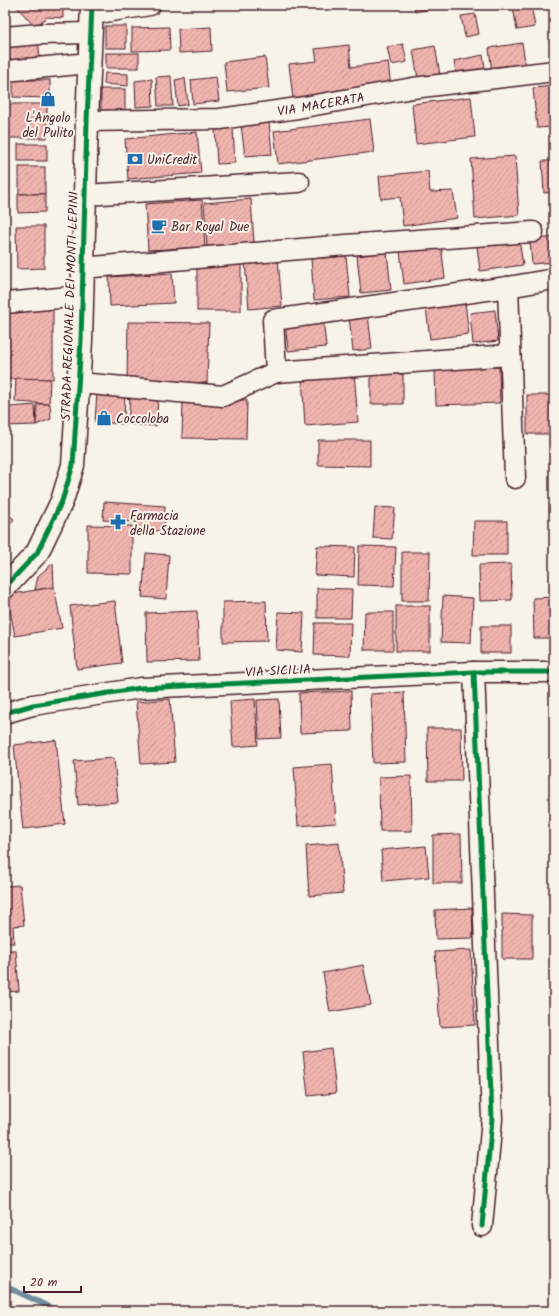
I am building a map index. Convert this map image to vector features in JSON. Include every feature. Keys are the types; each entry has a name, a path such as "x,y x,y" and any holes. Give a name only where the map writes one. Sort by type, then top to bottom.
{"street":[{"path":"5,37 40,34 92,18 150,5"},
{"name":"STRADA REGIONALE DEI MONTI LEPINI","path":"5,587 37,553 62,501 73,465 79,383 87,121 92,18"},
{"path":"5,71 90,63"},
{"name":"VIA MACERATA","path":"87,121 220,118 298,108 413,88 554,71"},
{"path":"85,195 300,182"},
{"path":"82,268 346,245 533,232"},
{"path":"276,372 273,320 508,287 554,279"},
{"path":"508,287 515,478"},
{"path":"5,303 81,296"},
{"path":"79,383 223,396 276,372 510,355"},
{"path":"474,672 492,1119 482,1226"},
{"name":"VIA SICILIA","path":"5,713 33,705 141,688 474,672 554,672"}],"building":[{"path":"19,5 63,5 63,18 47,17 35,27 17,7"},
{"path":"414,5 453,5 415,12"},
{"path":"531,5 535,27 517,30 513,7"},
{"path":"475,14 479,34 465,37 461,16"},
{"path":"105,26 126,26 126,48 105,48"},
{"path":"169,27 170,50 132,51 132,28"},
{"path":"211,27 212,51 179,53 178,29"},
{"path":"38,39 40,58 5,61 5,42"},
{"path":"522,43 526,68 492,73 489,48"},
{"path":"403,44 407,62 391,65 387,47"},
{"path":"349,45 351,67 388,62 391,87 293,99 289,64 317,61 315,49"},
{"path":"435,46 440,75 418,79 413,50"},
{"path":"106,53 139,53 139,68 106,68"},
{"path":"483,55 486,74 457,79 454,61"},
{"path":"265,57 269,88 227,92 224,62"},
{"path":"105,73 128,74 128,86 104,84"},
{"path":"171,76 173,106 158,106 156,77"},
{"path":"216,77 219,101 193,104 191,80"},
{"path":"185,78 188,104 178,106 175,80"},
{"path":"152,79 153,106 136,107 135,81"},
{"path":"13,80 50,80 50,98 13,97"},
{"path":"554,86 554,127 537,128 533,88"},
{"path":"101,89 125,89 125,113 101,113"},
{"path":"471,97 475,137 416,144 412,104"},
{"path":"8,104 47,104 47,138 7,138"},
{"path":"370,119 374,152 278,164 274,131"},
{"path":"269,122 272,154 245,156 241,125"},
{"path":"233,128 235,163 217,164 215,129"},
{"path":"197,132 201,173 128,179 125,139"},
{"path":"18,144 47,144 47,161 18,161"},
{"path":"515,156 519,215 475,219 471,159"},
{"path":"542,161 554,161 554,192 544,193"},
{"path":"19,167 45,167 45,194 19,194"},
{"path":"428,171 430,192 453,191 457,218 403,226 400,197 381,199 379,176"},
{"path":"18,194 45,194 45,212 18,213"},
{"path":"251,199 254,243 207,246 204,203"},
{"path":"202,200 205,247 148,250 145,204"},
{"path":"16,226 44,226 44,268 17,269"},
{"path":"554,237 554,262 532,264 530,240"},
{"path":"519,240 523,265 480,271 477,246"},
{"path":"441,245 445,278 404,284 400,251"},
{"path":"387,252 391,290 361,293 357,256"},
{"path":"346,256 350,297 314,300 311,259"},
{"path":"278,259 282,306 249,309 245,262"},
{"path":"197,262 241,262 241,311 197,311"},
{"path":"172,273 174,303 110,306 109,277"},
{"path":"465,303 469,334 430,339 426,308"},
{"path":"5,308 53,308 53,379 5,379"},
{"path":"495,310 498,341 473,344 470,313"},
{"path":"368,315 372,349 353,351 349,317"},
{"path":"323,318 326,347 288,351 285,322"},
{"path":"128,322 209,323 207,383 127,381"},
{"path":"499,367 500,403 436,405 435,369"},
{"path":"354,372 358,422 305,426 302,376"},
{"path":"371,374 403,374 403,404 371,404"},
{"path":"16,378 50,379 49,404 15,402"},
{"path":"5,389 8,391 10,407 35,405 36,425 5,426"},
{"path":"97,391 125,392 124,424 95,422"},
{"path":"527,395 554,395 554,434 527,434"},
{"path":"130,397 158,399 156,426 128,424"},
{"path":"183,399 247,400 246,439 182,438"},
{"path":"37,404 50,404 51,419 36,425"},
{"path":"318,440 370,440 370,466 318,465"},
{"path":"104,502 165,506 164,531 136,530 136,522 103,520"},
{"path":"375,507 395,508 392,539 373,538"},
{"path":"5,513 14,519 5,531"},
{"path":"474,521 507,521 507,555 473,555"},
{"path":"88,525 132,526 132,574 88,573"},
{"path":"317,546 355,547 354,577 315,575"},
{"path":"359,546 396,547 394,586 358,585"},
{"path":"402,552 430,552 429,601 402,601"},
{"path":"146,553 169,555 166,599 142,597"},
{"path":"53,563 54,587 35,590 38,576"},
{"path":"511,564 512,600 480,601 479,565"},
{"path":"54,587 62,628 15,636 7,595"},
{"path":"317,588 352,589 351,618 317,618"},
{"path":"443,596 473,598 471,643 441,642"},
{"path":"554,597 554,638 534,638 533,598"},
{"path":"115,601 122,663 77,669 70,606"},
{"path":"266,601 267,641 223,642 223,602"},
{"path":"396,606 430,606 430,651 396,651"},
{"path":"197,611 199,661 147,662 146,613"},
{"path":"278,612 304,613 302,652 276,650"},
{"path":"365,612 393,612 393,650 364,650"},
{"path":"315,623 351,623 350,656 314,655"},
{"path":"481,626 511,626 511,653 481,653"},
{"path":"351,691 352,731 300,733 299,693"},
{"path":"404,692 406,762 373,763 370,694"},
{"path":"170,699 175,762 141,764 136,702"},
{"path":"255,699 258,745 233,747 230,701"},
{"path":"279,699 281,738 259,739 257,700"},
{"path":"427,728 461,728 462,781 428,781"},
{"path":"56,740 65,824 23,829 14,745"},
{"path":"114,758 118,802 78,805 74,761"},
{"path":"332,764 336,823 298,826 294,767"},
{"path":"411,776 412,831 380,831 379,777"},
{"path":"461,834 462,883 433,883 433,835"},
{"path":"339,843 343,893 309,896 306,846"},
{"path":"426,846 429,877 383,881 381,850"},
{"path":"20,885 24,925 13,926 14,943 5,943 5,886"},
{"path":"472,908 473,938 436,939 435,910"},
{"path":"502,914 532,915 532,959 502,959"},
{"path":"5,950 16,950 19,991 5,992"},
{"path":"471,950 475,1025 440,1027 435,952"},
{"path":"363,965 371,1005 330,1012 323,973"},
{"path":"331,1048 336,1093 308,1096 303,1052"}],"waterway":[{"path":"5,1286 58,1311"}],"cycle path":[{"path":"5,587 37,553 62,501 73,465 81,341 87,121 92,5"},
{"path":"474,672 492,1119 482,1226"},
{"path":"5,713 33,705 141,688 474,672 554,672"}],"place":[{"name":"L'Angolo del Pulito","path":"48,99"},
{"name":"UniCredit","path":"135,159"},
{"name":"Bar Royal Due","path":"159,226"},
{"name":"Coccoloba","path":"104,418"},
{"name":"Farmacia della Stazione","path":"118,522"}]}
